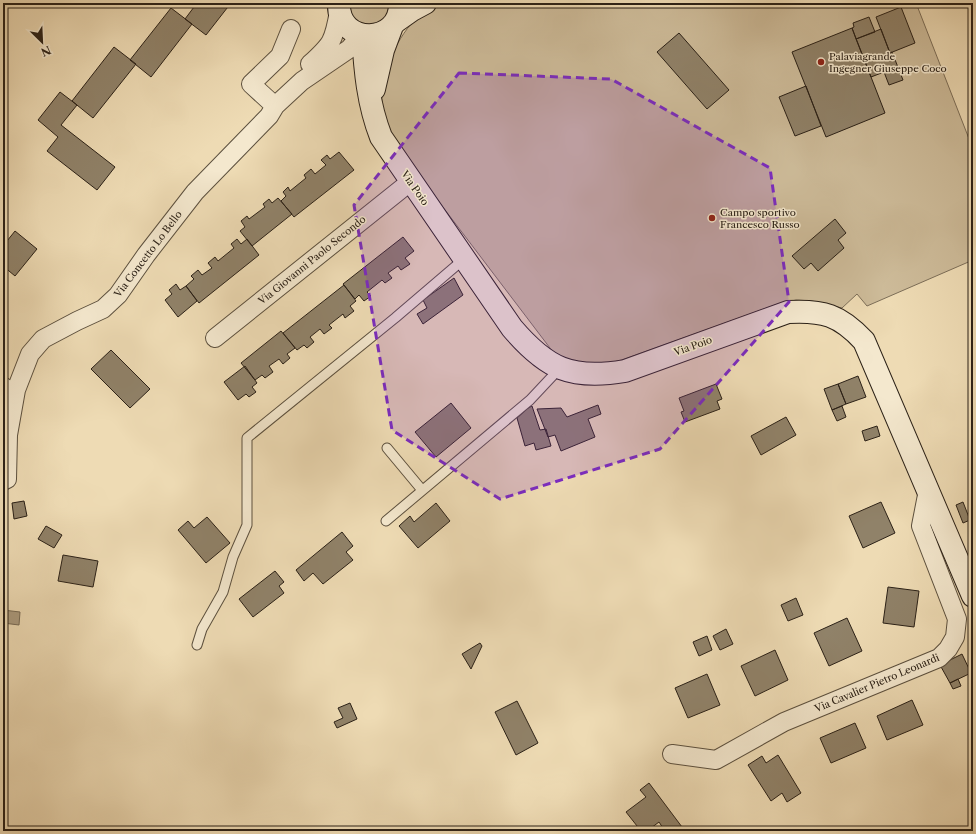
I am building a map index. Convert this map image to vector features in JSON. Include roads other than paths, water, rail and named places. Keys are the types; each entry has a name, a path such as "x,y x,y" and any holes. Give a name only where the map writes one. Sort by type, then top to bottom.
{"street":[{"path":"339,7 342,20 348,28 362,35 370,36 380,34 396,17 425,3"},
{"path":"272,103 326,50 333,39 339,7"},
{"path":"371,108 376,76 386,40 396,17"},
{"path":"272,103 251,84 280,56 291,30"},
{"path":"272,103 349,49 362,35"},
{"name":"Via Poio","path":"362,35 371,108 381,137 410,182 512,328 526,345 541,357 560,368 582,374 603,374 625,371 788,312 809,311 825,314 840,320 852,328 864,342 973,596"},
{"name":"Via Concetto Lo Bello","path":"3,481 7,479 9,385 30,354 43,339 103,309 118,295 146,255 195,192 269,116 272,103"},
{"name":"Via Giovanni Paolo Secondo","path":"214,338 410,182"},
{"name":"Via Cavalier Pietro Leonardi","path":"672,754 716,760 784,722 939,658 948,649 955,637 956,619 921,526 928,490"}],"lane":[{"path":"198,645 202,629 223,592 233,557 247,525 247,438 395,318 464,259"},
{"path":"386,521 530,400 560,368"},
{"path":"387,448 422,490"}],"place":[{"name":"Palaviagrande Ingegner Giuseppe Coco","path":"821,62"},
{"name":"Campo sportivo Francesco Russo","path":"712,218"}]}
